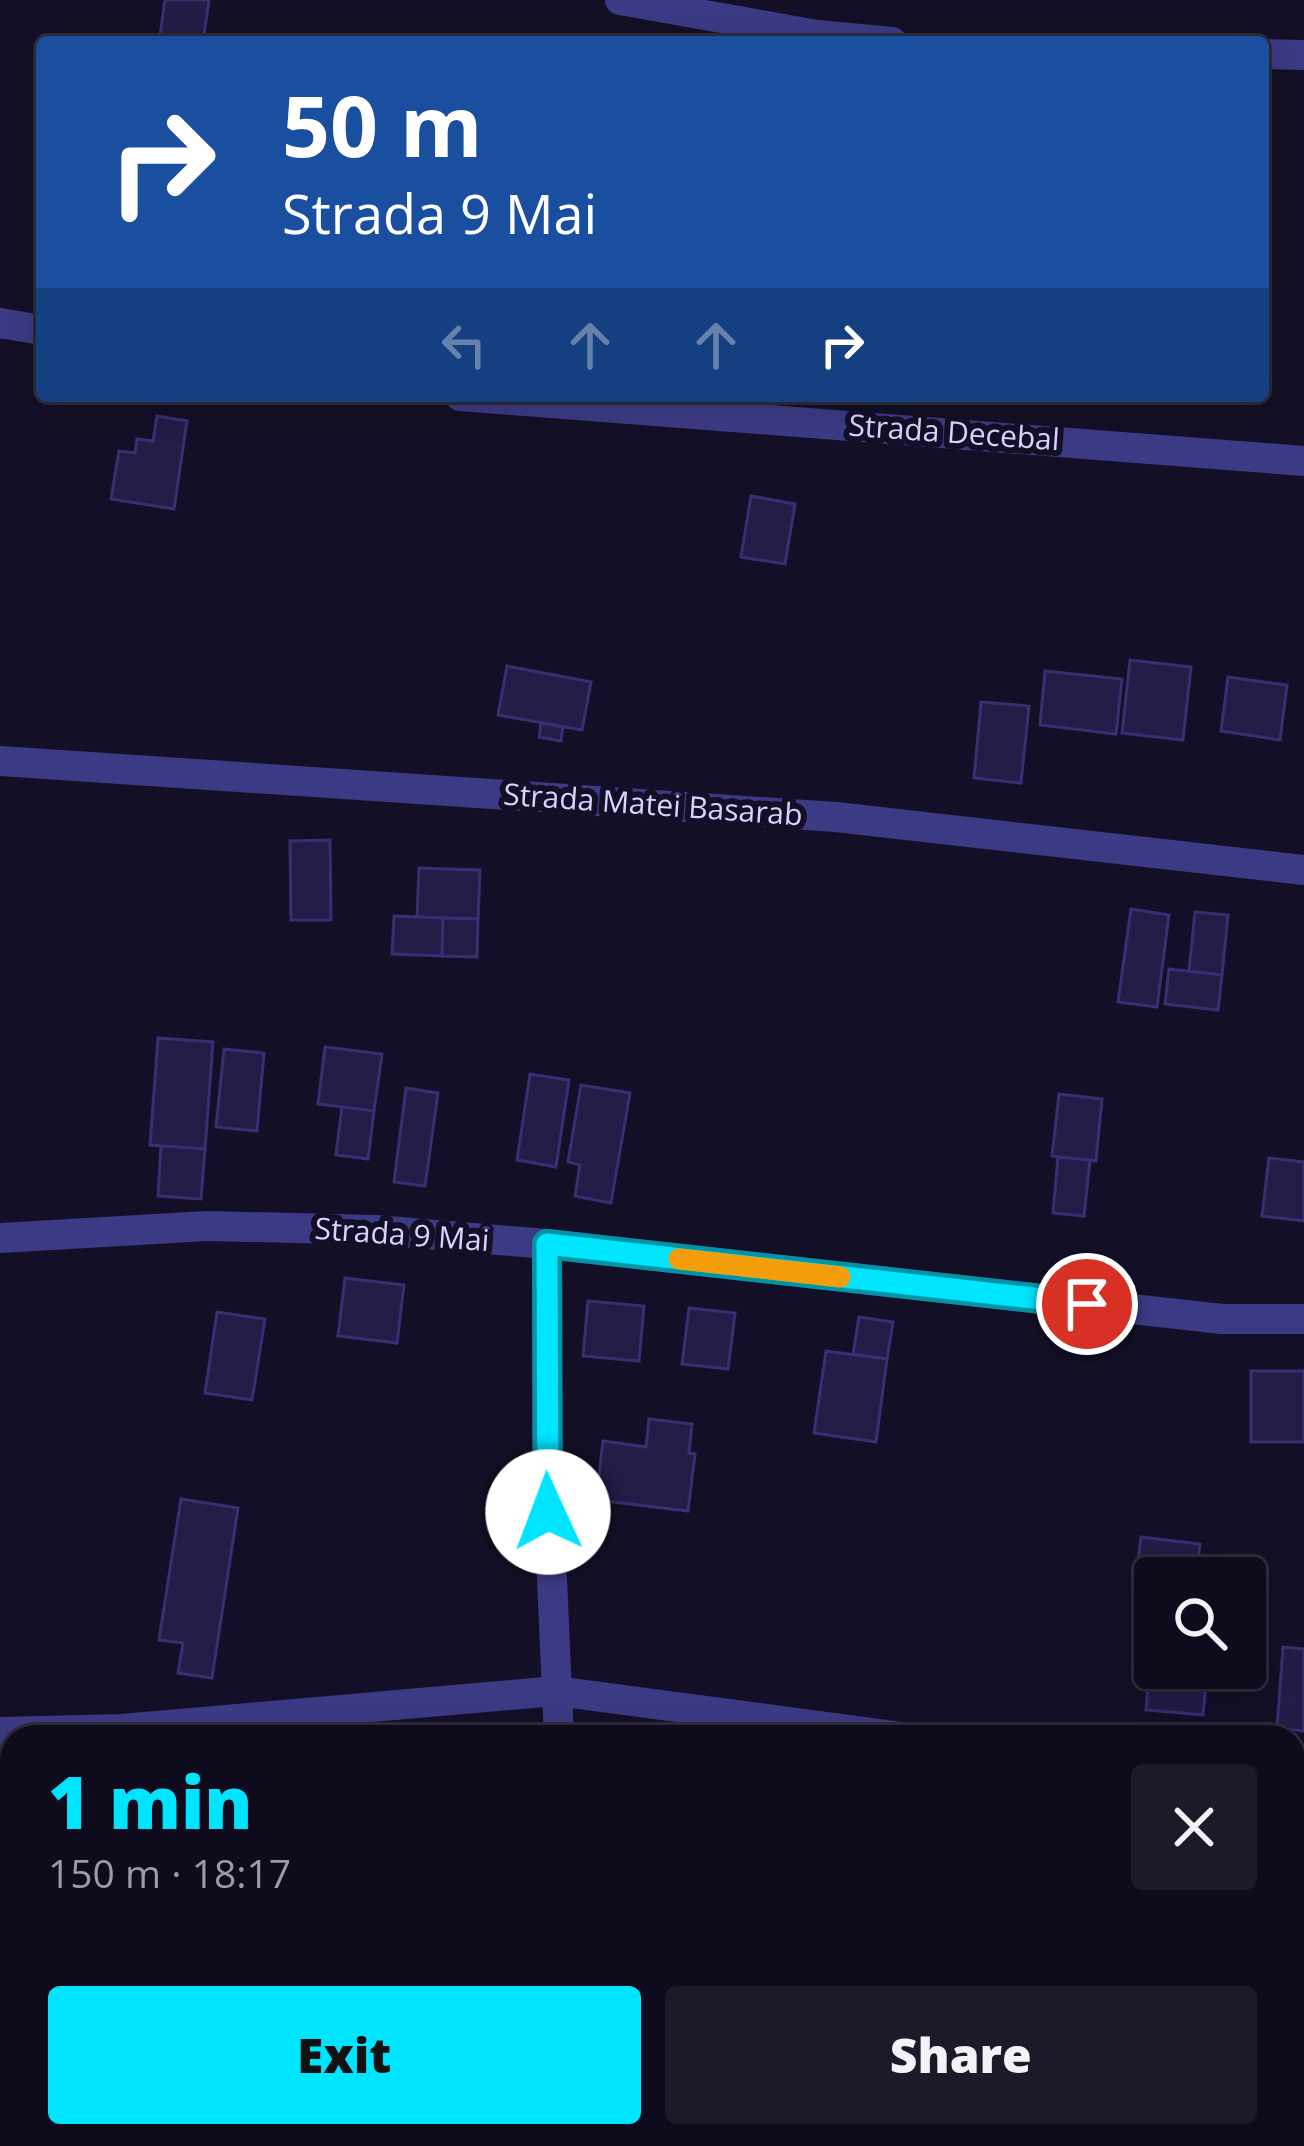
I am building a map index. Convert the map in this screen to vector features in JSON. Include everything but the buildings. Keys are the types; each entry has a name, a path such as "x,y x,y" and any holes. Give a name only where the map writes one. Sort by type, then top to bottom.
{"street":[{"path":"620,0 828,36"},
{"path":"1269,53 1304,55"},
{"path":"0,323 36,329"},
{"name":"Strada Decebal","path":"538,402 1304,461"},
{"name":"Strada Matei Basarab","path":"0,761 836,817 1304,870"},
{"name":"Strada 9 Mai","path":"0,1238 207,1226 376,1230 547,1244 1222,1318 1304,1319"},
{"path":"547,1244 547,1467 558,1725"},
{"path":"168,1725 556,1691 812,1725"}],"slow traffic":[{"path":"679,1259 840,1277"}],"route":[{"path":"548,1512 547,1244 1087,1304"}]}
